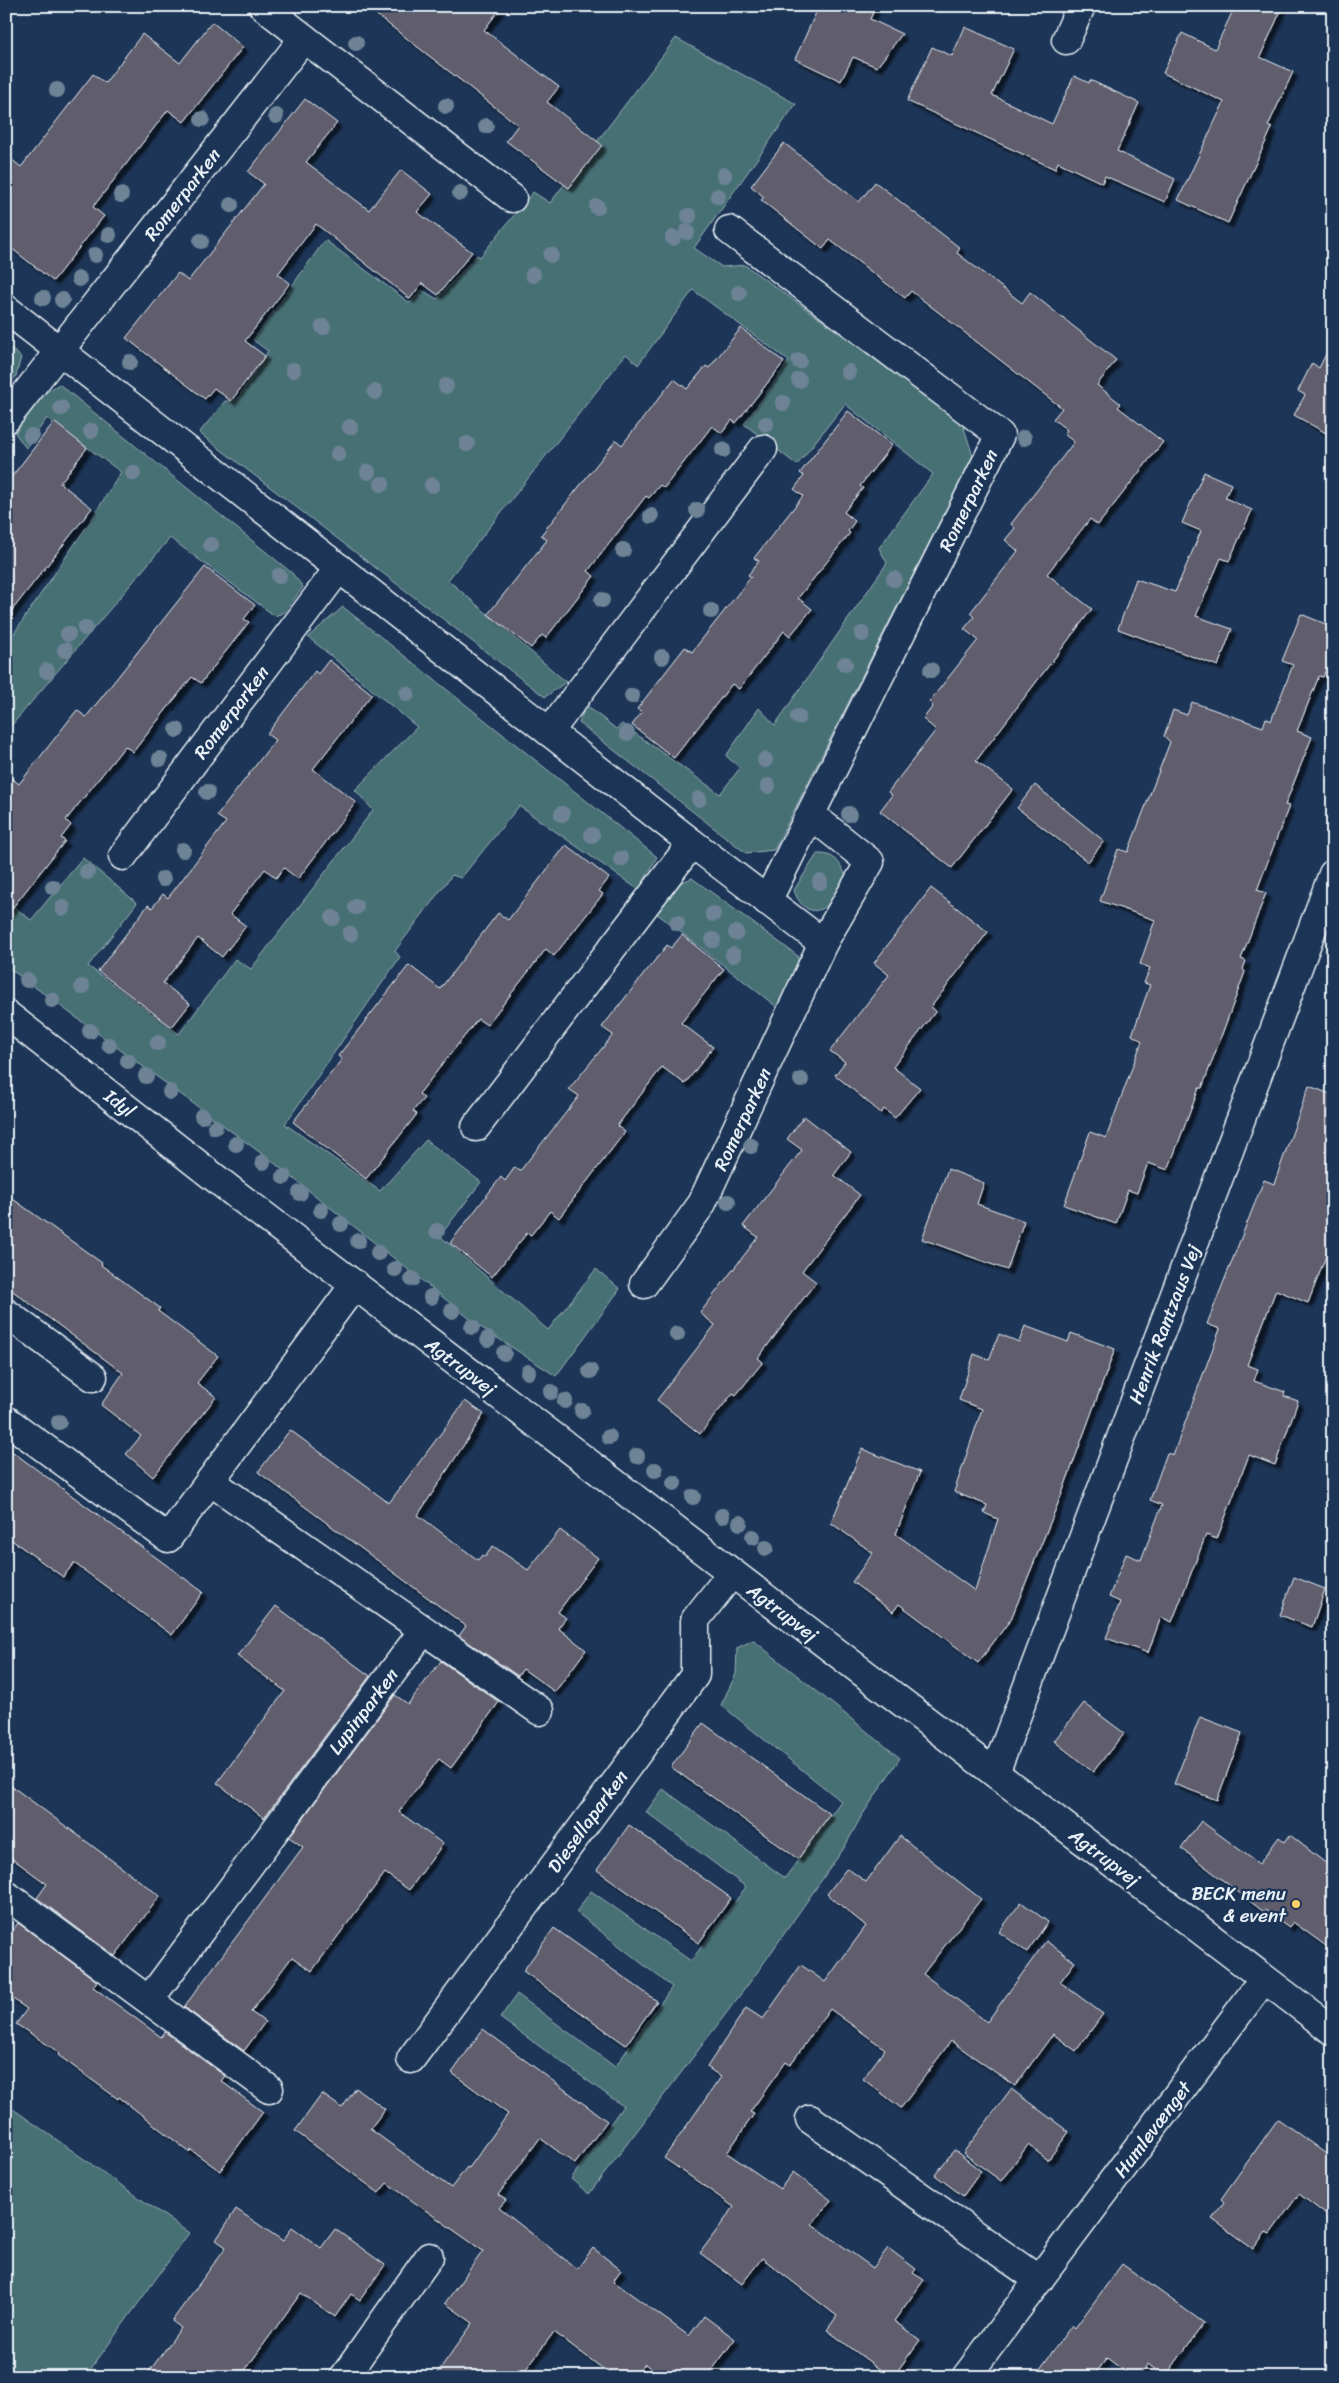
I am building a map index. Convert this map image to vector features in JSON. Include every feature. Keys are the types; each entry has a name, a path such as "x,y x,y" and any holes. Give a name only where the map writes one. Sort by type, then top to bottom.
{"street":[{"path":"263,6 512,198"},
{"path":"1066,40 1081,6"},
{"name":"Romerparken","path":"6,419 304,38"},
{"name":"Romerparken","path":"729,230 1000,435 767,901"},
{"path":"6,309 823,943"},
{"path":"549,732 763,449"},
{"name":"Romerparken","path":"123,856 339,568"},
{"name":"Romerparken","path":"644,1284 702,1205 823,943 870,862 811,815"},
{"path":"476,1127 692,843"},
{"name":"Henrik Rantzaus Vej","path":"995,1773 1333,874"},
{"name":"Idyl","path":"6,1014 233,1192"},
{"name":"Agtrupvej","path":"233,1192 1333,2031"},
{"path":"6,1420 168,1538 355,1284"},
{"path":"6,1313 93,1377"},
{"path":"210,1481 540,1711"},
{"name":"Diesellaparken","path":"411,2059 694,1675 695,1620 732,1574"},
{"name":"Lupinparken","path":"148,2000 423,1630"},
{"path":"6,1895 269,2089"},
{"name":"Humlevænget","path":"966,2377 1264,1979"},
{"path":"810,2119 1039,2280"},
{"path":"344,2377 429,2257"}],"green space":[{"path":"676,38 796,104 694,248 722,267 745,265 963,425 973,456 774,850 746,853 579,723 586,705 616,729 622,724 720,794 740,768 726,756 759,708 775,725 887,563 879,548 933,474 845,404 797,465 744,424 789,361 693,290 638,365 626,354 448,580 566,682 545,697 199,433 225,401 237,400 268,351 253,340 325,240 410,303 422,290 437,299 477,255 480,257 533,192 550,203"},
{"path":"6,345 21,357 16,376 10,385 6,382"},
{"path":"59,384 292,573 303,587 285,612 275,616 170,538 6,732 6,645 89,523 121,472 47,418 26,448 15,433 45,393"},
{"path":"343,607 657,857 639,890 519,806 461,878 452,875 395,951 400,957 285,1124 380,1191 426,1140 481,1182 440,1236 548,1330 596,1269 620,1289 556,1376 479,1326 273,1162 6,966 6,901 31,920 83,858 137,903 88,966 179,1034 235,959 251,969 373,810 355,790 417,727 308,637"},
{"path":"817,854 828,855 836,859 846,876 829,903 823,908 813,910 803,906 794,890"},
{"path":"692,878 798,956 797,976 777,1007 656,913 675,885"},
{"path":"753,1640 900,1758 861,1817 844,1848 756,1974 589,2194 571,2179 623,2106 500,2018 517,1994 615,2067 672,1987 576,1912 591,1891 691,1961 746,1887 646,1812 663,1789 785,1878 841,1801 721,1705 736,1674 737,1648"},
{"path":"6,2104 189,2233 85,2377 6,2377"}],"building":[{"path":"365,6 502,6 484,30 559,87 547,102 602,145 569,188 506,141 518,125"},
{"path":"819,6 876,6 870,19 902,34 877,67 853,57 841,81 795,59"},
{"path":"1235,6 1283,6 1260,57 1293,72 1268,126 1272,128 1228,223 1178,200 1224,102 1163,73 1182,33 1215,49"},
{"path":"212,22 243,47 184,122 168,110 93,207 104,216 53,281 6,244 6,155 21,167 93,74 105,83 142,34 180,63"},
{"path":"965,27 1014,49 992,95 1052,124 1074,76 1089,83 1090,80 1139,103 1117,151 1175,179 1165,202 1105,176 1102,183 1058,162 1055,169 907,101 932,47 952,56"},
{"path":"305,99 337,123 306,162 369,210 401,170 432,194 417,212 472,252 438,295 422,283 410,299 316,224 278,274 290,283 245,341 265,356 231,401 214,388 205,399 126,338 178,273 188,281 264,184 248,172"},
{"path":"784,143 859,202 875,182 960,248 957,253 1022,303 1030,292 1116,360 1097,385 1121,404 1118,407 1163,442 1098,525 1090,519 1047,574 1092,609 976,761 1013,789 952,868 880,811 892,795 888,792 936,730 923,719 933,706 929,702 978,640 964,629 974,617 970,613 1018,551 1005,540 1015,528 1011,524 1074,442 1064,434 1067,430 1053,419 1062,408 911,291 905,298 830,240 823,249 761,200 764,197 751,186"},
{"path":"741,328 784,362 736,423 732,420 722,433 712,426 664,488 660,485 649,498 646,496 588,571 594,576 546,638 542,635 531,648 488,614 547,540 541,535 616,440 622,445 674,379 687,389 706,366 709,368"},
{"path":"1333,340 1333,437 1294,415 1305,395 1298,391 1312,363 1319,368"},
{"path":"848,411 892,445 860,486 863,488 844,512 855,521 848,531 850,533 798,598 812,609 790,636 784,631 739,689 732,684 674,758 632,725 642,712 637,709 685,647 692,652 751,577 748,575 759,561 754,558 803,496 794,489 804,476 800,473"},
{"path":"54,422 87,448 60,483 92,508 6,618 6,484"},
{"path":"1204,472 1231,484 1225,498 1252,510 1229,561 1221,558 1196,616 1232,629 1218,666 1118,629 1136,579 1175,592 1201,531 1182,523"},
{"path":"205,567 255,605 244,619 249,622 201,683 192,677 133,752 125,746 66,820 71,825 61,838 65,841 6,916 6,774 19,784 77,710 86,717"},
{"path":"1301,614 1333,627 1333,652 1323,677 1319,676 1297,731 1312,737 1285,805 1289,806 1257,890 1266,893 1241,959 1246,961 1243,969 1245,972 1202,1088 1199,1088 1168,1170 1148,1163 1137,1193 1128,1190 1116,1224 1064,1205 1090,1132 1106,1138 1142,1041 1132,1035 1150,985 1144,983 1150,968 1140,964 1155,920 1100,901 1118,849 1128,852 1170,742 1164,736 1173,710 1187,715 1192,702 1263,727 1266,718 1271,721 1293,665 1282,661"},
{"path":"329,660 372,694 313,769 356,802 298,879 284,868 276,878 265,869 230,914 246,926 222,957 198,938 163,983 190,1004 172,1027 98,971 148,905 152,908 163,894 168,898 226,822 217,816 275,740 267,734 315,671 318,674"},
{"path":"1035,785 1104,841 1088,862 1017,808"},
{"path":"566,845 609,878 599,891 603,894 554,956 546,949 487,1025 478,1019 419,1094 424,1098 413,1111 417,1114 366,1179 293,1122 342,1059 338,1056 409,965 440,989 498,913 508,920"},
{"path":"931,888 988,932 931,1007 936,1011 893,1067 920,1088 895,1118 884,1109 881,1113 835,1075 845,1062 830,1051 889,975 874,963"},
{"path":"682,935 724,969 681,1023 713,1047 685,1084 662,1067 617,1126 625,1132 559,1218 550,1211 531,1235 527,1233 492,1277 450,1243 501,1177 505,1181 515,1167 520,1171 579,1096 569,1089 613,1035 602,1027 667,945 671,948"},
{"path":"1309,1086 1333,1095 1333,1238 1308,1303 1276,1290 1247,1365 1258,1369 1254,1381 1285,1392 1284,1396 1298,1401 1275,1465 1249,1455 1217,1539 1206,1535 1172,1622 1161,1617 1148,1653 1106,1638 1120,1602 1109,1597 1126,1554 1141,1560 1162,1505 1150,1500 1167,1453 1173,1455 1220,1329 1207,1324 1264,1180 1274,1184"},
{"path":"804,1116 851,1152 834,1175 860,1195 802,1271 816,1282 758,1358 763,1362 736,1395 733,1393 700,1434 657,1400 715,1325 700,1313 758,1237 743,1226 802,1150 787,1139"},
{"path":"948,1169 984,1183 977,1204 1024,1221 1007,1270 922,1239"},
{"path":"6,1194 102,1263 101,1265 160,1308 158,1311 218,1356 197,1383 216,1397 153,1477 126,1454 141,1436 101,1405 123,1373 6,1286"},
{"path":"1025,1326 1068,1342 1071,1333 1115,1349 1061,1496 1011,1619 978,1663 899,1604 893,1612 852,1582 873,1553 831,1523 862,1449 920,1472 896,1534 975,1591 998,1519 984,1513 987,1505 954,1492 982,1409 959,1400 974,1354 989,1360 999,1334 1019,1342"},
{"path":"465,1401 484,1414 418,1515 478,1560 482,1555 485,1557 493,1546 528,1570 560,1530 598,1558 558,1612 566,1618 558,1628 586,1650 555,1692 523,1669 518,1676 459,1636 466,1626 258,1472 290,1430 389,1503"},
{"path":"6,1447 203,1592 172,1635 74,1563 63,1577 6,1536"},
{"path":"1294,1577 1325,1589 1312,1627 1280,1615"},
{"path":"276,1606 370,1676 264,1818 217,1783 285,1691 237,1656"},
{"path":"441,1661 499,1702 451,1768 439,1759 399,1812 443,1844 409,1890 385,1873 312,1971 292,1957 251,2012 265,2022 244,2051 184,2007 303,1847 289,1837 395,1695 408,1704"},
{"path":"1084,1703 1124,1733 1093,1772 1054,1741"},
{"path":"1200,1717 1242,1733 1217,1800 1174,1784"},
{"path":"703,1723 830,1814 798,1859 671,1767"},
{"path":"6,1782 160,1896 115,1956 37,1898 47,1884 6,1854"},
{"path":"1201,1821 1259,1864 1279,1837 1285,1842 1290,1835 1333,1869 1333,1951 1293,1922 1289,1927 1265,1910 1264,1912 1181,1848"},
{"path":"629,1825 731,1898 699,1943 597,1870"},
{"path":"900,1836 981,1899 923,1974 987,2022 1046,1941 1075,1962 1060,1982 1103,2014 1076,2051 1053,2034 1015,2086 951,2041 901,2108 863,2079 885,2049 830,2009 790,2065 786,2062 750,2112 754,2114 727,2153 780,2189 793,2172 831,2200 812,2224 873,2268 888,2248 916,2269 913,2273 924,2280 894,2321 920,2340 893,2377 890,2377 827,2330 837,2316 762,2258 742,2284 700,2253 734,2207 664,2158 721,2077 707,2067 746,2008 763,2019 801,1965 825,1982 866,1926 827,1894 847,1868 866,1882"},
{"path":"1021,1902 1048,1922 1027,1952 999,1932"},
{"path":"18,1923 97,1981 93,1987 161,2037 165,2032 225,2076 221,2081 263,2112 220,2171 191,2150 189,2152 119,2097 118,2099 58,2055 60,2053 16,2024 27,2009 6,1994 6,1940"},
{"path":"554,1928 657,2001 626,2045 523,1971"},
{"path":"483,2029 607,2121 575,2164 540,2138 498,2195 506,2200 499,2208 577,2269 593,2248 621,2270 613,2281 689,2336 704,2316 735,2339 707,2377 662,2377 645,2364 635,2377 614,2377 554,2332 520,2377 434,2377 473,2323 445,2303 483,2251 387,2183 379,2193 295,2131 322,2094 342,2108 356,2088 385,2109 370,2129 451,2188 467,2167 469,2168 508,2114 452,2073"},
{"path":"1011,2089 1069,2132 1048,2160 1028,2145 1001,2181 963,2153"},
{"path":"1278,2119 1333,2159 1333,2220 1299,2194 1270,2234 1266,2232 1253,2249 1212,2219 1224,2202 1221,2199"},
{"path":"954,2150 981,2171 963,2196 935,2175"},
{"path":"236,2209 283,2241 292,2227 321,2248 335,2229 385,2265 360,2300 351,2294 335,2317 301,2293 240,2377 145,2377 181,2328 172,2321 226,2247 216,2240"},
{"path":"1122,2264 1204,2323 1165,2377 1148,2364 1138,2377 1132,2377 1107,2358 1093,2377 1034,2377 1072,2325 1075,2328"}],"place":[{"name":"BECK menu & event","path":"1296,1904"}]}
